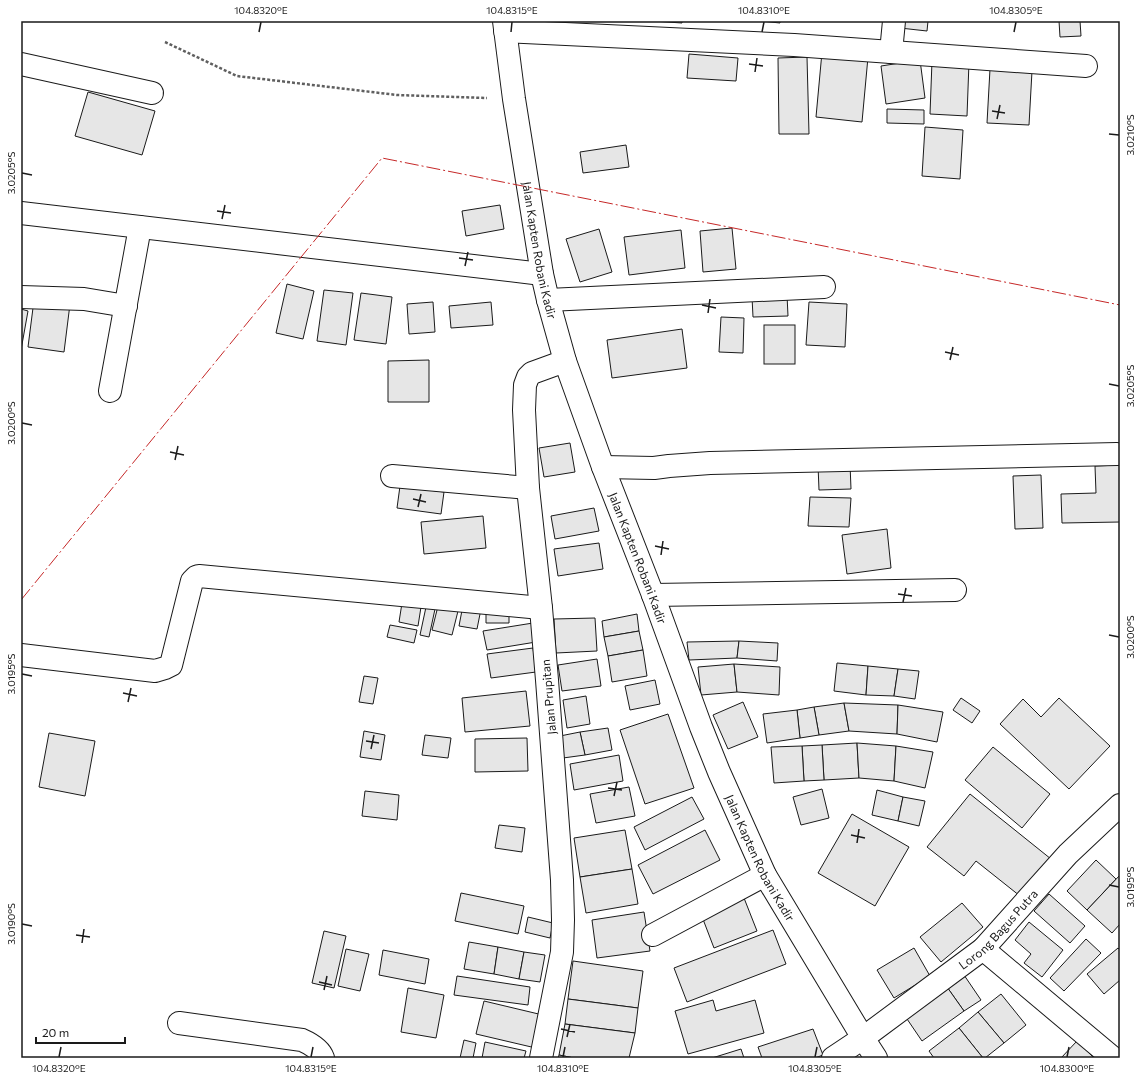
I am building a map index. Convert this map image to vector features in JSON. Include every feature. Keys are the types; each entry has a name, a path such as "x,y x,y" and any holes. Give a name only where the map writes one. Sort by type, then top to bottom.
{"street":[{"path":"892,52 894,21"},
{"path":"505,26 1086,66"},
{"name":"Jalan Kapten Robani Kadir","path":"505,26 514,99 542,274 566,361 603,467 653,596 701,727 719,772 765,875 862,1038 876,1058"},
{"path":"21,64 152,93"},
{"path":"21,213 542,274"},
{"path":"110,391 140,227"},
{"path":"548,300 824,287"},
{"path":"21,297 84,300 126,306"},
{"name":"Jalan Prupitan","path":"541,1058 562,952 564,920 541,608 528,488 524,410 525,385 528,377 532,373 566,361"},
{"path":"603,467 654,468 710,463 1118,454"},
{"path":"392,476 528,488"},
{"path":"21,655 155,670 165,668 171,665 192,581 199,576 541,608"},
{"path":"653,596 955,590"},
{"name":"Lorong Bagus Putra","path":"833,1058 983,949 1068,854 1120,805"},
{"path":"653,935 765,875"},
{"path":"983,949 1113,1058"},
{"path":"179,1023 302,1040 316,1048 323,1058"}],"path":[{"path":"165,42 237,76 396,95 514,99"}],"building":[{"path":"653,21 682,21 682,23"},
{"path":"761,21 780,21 780,23"},
{"path":"901,21 928,21 927,31 900,28"},
{"path":"1059,21 1080,21 1081,36 1060,37"},
{"path":"822,52 868,57 862,122 816,117"},
{"path":"689,54 738,58 736,81 687,78"},
{"path":"807,57 809,134 779,134 778,58"},
{"path":"920,60 925,98 886,104 881,66"},
{"path":"932,61 969,62 967,116 930,114"},
{"path":"990,69 1032,71 1029,125 987,123"},
{"path":"88,92 155,111 142,155 75,136"},
{"path":"887,109 924,110 924,124 887,123"},
{"path":"925,127 963,130 960,179 922,176"},
{"path":"626,145 629,167 583,173 580,152"},
{"path":"500,205 504,229 466,236 462,211"},
{"path":"732,228 736,269 703,272 700,231"},
{"path":"599,229 612,272 580,282 566,239"},
{"path":"681,230 685,268 629,275 624,237"},
{"path":"287,284 314,291 303,339 276,333"},
{"path":"324,290 353,293 346,345 317,341"},
{"path":"361,293 392,297 386,344 354,340"},
{"path":"787,295 788,316 753,317 752,297"},
{"path":"34,300 70,304 64,352 28,347"},
{"path":"433,302 435,332 409,334 407,304"},
{"path":"491,302 493,325 451,328 449,306"},
{"path":"809,302 847,304 845,347 806,345"},
{"path":"21,309 28,311 21,350"},
{"path":"721,317 744,318 743,353 719,352"},
{"path":"764,325 795,325 795,364 764,364"},
{"path":"682,329 687,368 612,378 607,340"},
{"path":"429,360 429,402 388,402 388,361"},
{"path":"570,443 575,472 544,477 539,448"},
{"path":"850,464 851,489 819,490 818,465"},
{"path":"1120,465 1120,522 1062,523 1061,494 1096,493 1095,466"},
{"path":"1041,475 1043,528 1015,529 1013,476"},
{"path":"400,486 444,492 441,514 397,508"},
{"path":"810,497 851,498 849,527 808,526"},
{"path":"594,508 599,531 555,539 551,516"},
{"path":"483,516 486,548 424,554 421,522"},
{"path":"887,529 891,568 847,574 842,535"},
{"path":"599,543 603,569 558,576 554,549"},
{"path":"439,602 459,607 452,635 432,630"},
{"path":"402,603 421,607 418,626 399,622"},
{"path":"463,605 481,609 477,629 459,626"},
{"path":"426,607 435,609 429,637 420,635"},
{"path":"509,607 509,623 486,623 486,608"},
{"path":"637,614 639,631 604,637 602,621"},
{"path":"595,618 597,651 556,653 554,619"},
{"path":"533,623 536,642 487,650 483,631"},
{"path":"390,625 417,630 414,643 387,637"},
{"path":"639,631 643,650 608,656 604,637"},
{"path":"739,641 737,658 689,660 687,642"},
{"path":"739,641 778,643 777,661 737,658"},
{"path":"533,648 536,672 491,678 487,654"},
{"path":"643,650 647,676 612,682 608,656"},
{"path":"597,659 601,686 562,691 558,665"},
{"path":"837,663 868,666 866,695 834,691"},
{"path":"734,664 737,692 701,695 698,667"},
{"path":"734,664 780,667 779,695 737,692"},
{"path":"868,666 898,669 894,696 866,695"},
{"path":"898,669 919,671 915,699 894,696"},
{"path":"364,676 378,678 373,704 359,702"},
{"path":"655,680 660,704 630,710 625,686"},
{"path":"526,691 530,726 465,732 462,698"},
{"path":"586,696 590,724 567,728 563,700"},
{"path":"961,698 980,711 972,723 953,710"},
{"path":"1059,698 1110,746 1069,789 1000,724 1023,699 1041,717"},
{"path":"743,702 758,737 728,749 713,715"},
{"path":"844,703 849,731 819,735 814,707"},
{"path":"844,703 898,705 897,734 849,731"},
{"path":"898,705 943,712 937,742 897,734"},
{"path":"814,707 819,735 800,738 797,710"},
{"path":"797,710 800,738 767,743 763,714"},
{"path":"668,714 694,788 645,804 620,730"},
{"path":"608,728 612,750 585,755 580,732"},
{"path":"364,731 385,735 381,760 360,757"},
{"path":"580,732 585,755 563,758 560,736"},
{"path":"49,733 95,741 85,796 39,787"},
{"path":"425,735 451,738 448,758 422,755"},
{"path":"527,738 528,771 475,772 475,739"},
{"path":"857,743 859,778 824,780 822,745"},
{"path":"857,743 896,746 894,781 859,778"},
{"path":"822,745 824,780 804,781 802,746"},
{"path":"802,746 804,781 774,783 771,747"},
{"path":"896,746 933,752 925,788 894,781"},
{"path":"993,747 1050,794 1022,828 965,780"},
{"path":"619,755 623,781 574,790 570,764"},
{"path":"629,787 635,816 596,823 590,794"},
{"path":"822,789 829,818 801,825 793,797"},
{"path":"877,790 903,797 898,821 872,815"},
{"path":"365,791 399,795 397,820 362,816"},
{"path":"970,794 1051,859 1020,896 976,861 964,876 927,847"},
{"path":"692,797 704,819 645,850 634,827"},
{"path":"903,797 925,801 919,826 898,821"},
{"path":"852,814 909,847 875,906 818,873"},
{"path":"499,825 525,828 522,852 495,848"},
{"path":"625,830 632,869 580,877 574,838"},
{"path":"705,830 720,860 653,894 638,865"},
{"path":"1096,860 1116,879 1087,910 1067,891"},
{"path":"632,869 638,904 586,913 580,877"},
{"path":"1120,875 1120,924 1112,933 1087,910"},
{"path":"461,893 524,906 518,934 455,921"},
{"path":"1049,894 1085,926 1070,943 1034,911"},
{"path":"744,898 757,931 714,948 701,914"},
{"path":"962,903 983,927 941,962 920,937"},
{"path":"644,912 650,951 597,958 592,920"},
{"path":"528,917 553,923 550,938 525,932"},
{"path":"1029,922 1063,950 1042,977 1024,963 1031,954 1015,940"},
{"path":"773,930 786,964 687,1002 674,968"},
{"path":"324,931 346,936 334,988 312,983"},
{"path":"1086,939 1101,953 1064,991 1050,978"},
{"path":"469,942 498,947 494,974 464,969"},
{"path":"498,947 524,952 519,979 494,974"},
{"path":"914,948 930,976 894,998 877,970"},
{"path":"1118,948 1120,950 1120,980 1104,994 1087,974"},
{"path":"346,949 369,954 360,991 338,986"},
{"path":"383,950 429,959 425,984 379,975"},
{"path":"524,952 545,955 540,982 519,979"},
{"path":"573,961 643,971 638,1008 568,999"},
{"path":"964,975 981,1000 964,1011 947,987"},
{"path":"457,976 530,987 528,1005 454,995"},
{"path":"947,987 964,1011 922,1041 905,1016"},
{"path":"408,988 444,995 436,1038 401,1032"},
{"path":"1001,994 1026,1025 1004,1043 978,1012"},
{"path":"568,999 638,1008 635,1033 565,1024"},
{"path":"713,1000 716,1011 755,1000 764,1033 688,1054 675,1011"},
{"path":"484,1001 547,1016 540,1049 476,1034"},
{"path":"978,1012 1004,1043 985,1058 983,1058 959,1028"},
{"path":"565,1024 635,1033 629,1058 574,1058 559,1055"},
{"path":"959,1028 983,1058 934,1058 929,1051"},
{"path":"813,1029 823,1055 815,1058 762,1058 758,1047"},
{"path":"464,1040 476,1043 473,1058 460,1058"},
{"path":"1077,1041 1094,1058 1061,1058"},
{"path":"485,1042 526,1051 524,1058 482,1058"},
{"path":"741,1049 744,1058 712,1058"},
{"path":"559,1055 574,1058 558,1058"}],"power":[{"path":"21,600 382,158 1120,305"}]}
